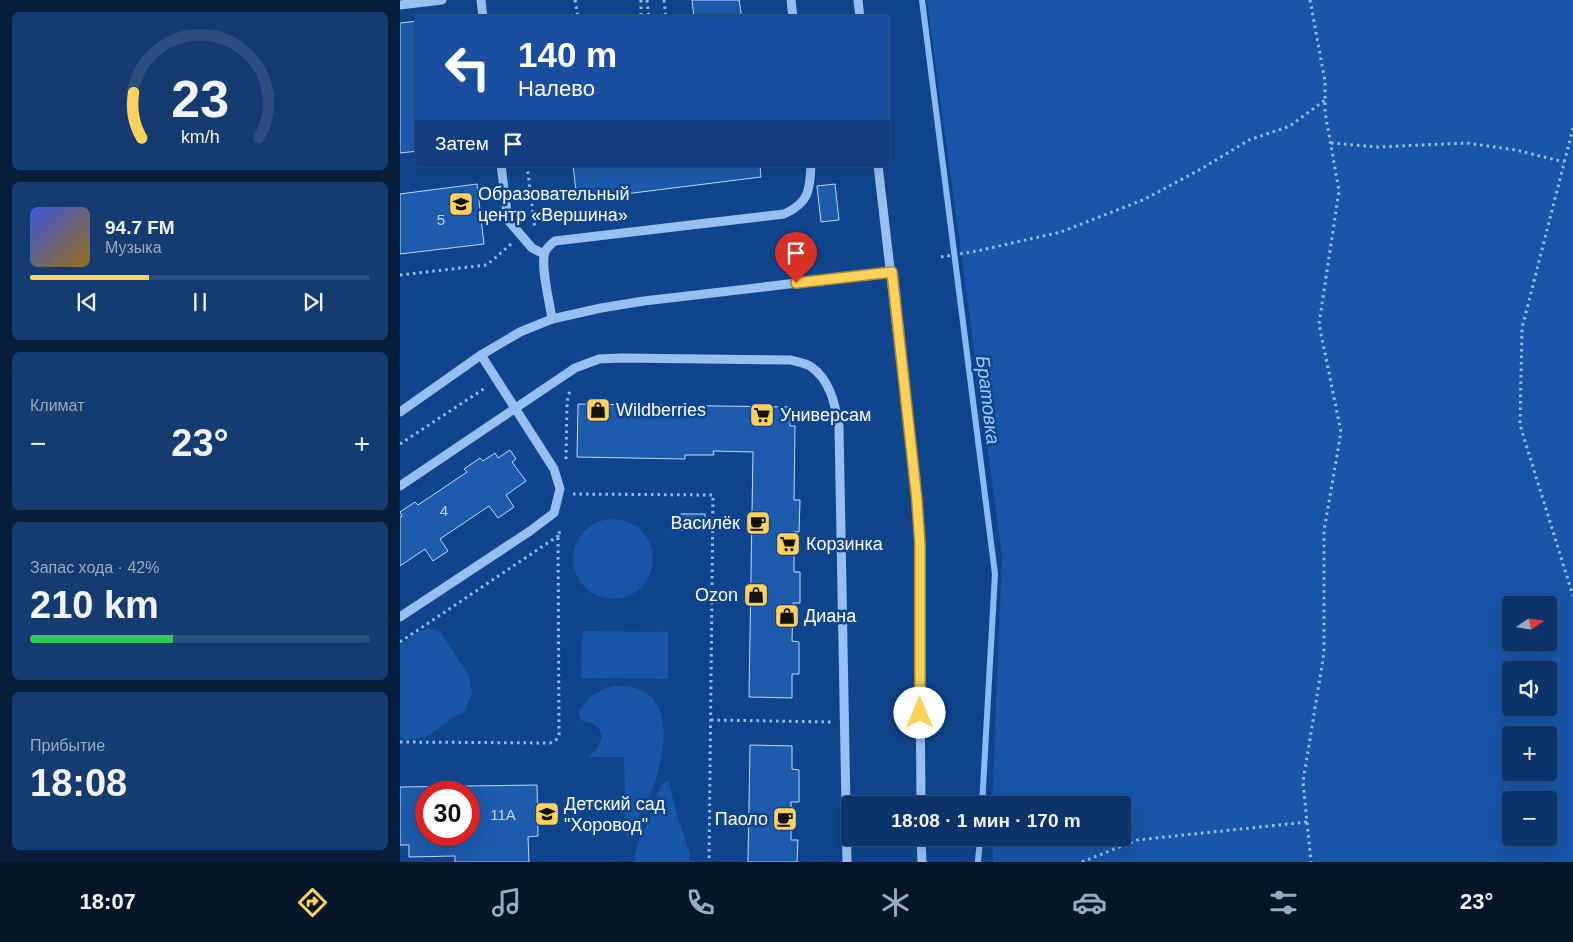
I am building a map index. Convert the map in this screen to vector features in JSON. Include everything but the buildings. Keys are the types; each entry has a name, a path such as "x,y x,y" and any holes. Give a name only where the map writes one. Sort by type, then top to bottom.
{"street":[{"path":"400,5 442,0"},
{"path":"481,0 483,15"},
{"path":"791,0 793,15"},
{"path":"858,0 860,15"},
{"path":"501,167 508,220 532,248 542,252"},
{"path":"542,252 555,241 564,239 784,214 797,208 805,199 810,185 811,167"},
{"path":"878,167 892,272 917,501 920,545 921,796"},
{"path":"542,252 552,319"},
{"path":"400,412 481,355 520,332 552,319 644,301 892,272"},
{"path":"400,617 554,513 560,488 554,469 481,355"},
{"path":"400,486 575,368 599,359 791,360 808,365 818,373 828,387 835,405 838,426 847,862"},
{"path":"922,846 922,862"}],"path":[{"path":"641,0 641,15"},
{"path":"647,0 649,15"},
{"path":"664,0 666,15"},
{"path":"1310,0 1326,81 1325,112 1339,191 1319,324 1341,432 1324,531 1324,653 1302,782 1311,862"},
{"path":"576,1 578,15"},
{"path":"941,257 1061,232 1145,199 1201,169 1249,140 1290,126 1325,100"},
{"path":"1573,128 1522,328 1520,425 1573,596"},
{"path":"1330,144 1377,147 1467,143 1516,150 1564,162"},
{"path":"527,167 542,252"},
{"path":"400,275 488,265 520,235"},
{"path":"566,460 567,402 575,368"},
{"path":"400,444 497,380"},
{"path":"570,502 573,494 571,486"},
{"path":"573,494 713,495 709,862"},
{"path":"400,742 550,743 556,740 559,735 558,536 554,513"},
{"path":"400,642 558,536 564,519"},
{"path":"711,720 844,722"},
{"path":"1082,862 1136,840 1307,822"}],"shaded area":[{"path":"927,0 1573,0 1573,862 993,862 993,846 1131,846 1131,796 992,796 1002,556"},
{"path":"613,519 628,522 641,531 650,544 653,559 650,574 641,587 628,596 613,599 598,596 585,587 576,574 573,559 576,544 585,531 598,522"},
{"path":"427,629 435,629 441,633 469,676 472,694 465,710 426,737 408,740 400,737 400,645"},
{"path":"582,631 668,632 668,679 581,678"},
{"path":"612,686 630,687 643,691 653,699 660,710 663,722 664,736 655,783 626,839 624,757 588,757 598,746 601,734 600,730 594,725 580,719 579,712 592,696"},
{"path":"666,781 669,782 677,815 690,854 690,862 634,862 638,844 651,817 661,787"}],"waterway":[{"name":"Братовка","path":"922,0 995,574 983,796"},
{"name":"Братовка","path":"978,862 979,846"}],"place":[{"name":"Образовательный центр «Вершина»","path":"461,204"},
{"name":"Wildberries","path":"598,410"},
{"name":"Универсам","path":"762,415"},
{"name":"Василёк","path":"758,523"},
{"name":"Корзинка","path":"788,544"},
{"name":"Ozon","path":"756,595"},
{"name":"Диана","path":"787,616"},
{"name":"Детский сад \"Хоровод\"","path":"547,814"},
{"name":"Паоло","path":"785,819"}],"route":[{"path":"796,283 892,272 917,501 920,545 920,713"}]}
